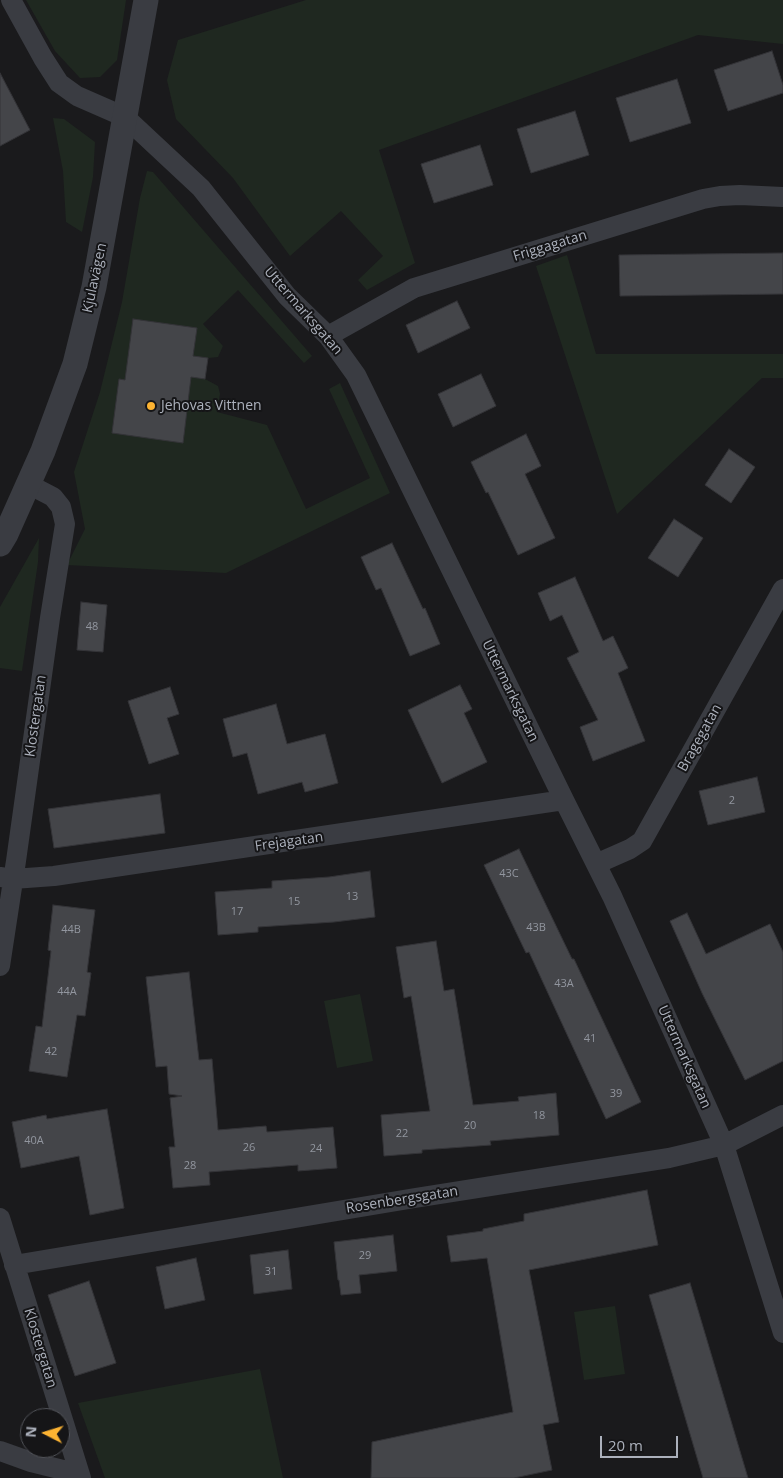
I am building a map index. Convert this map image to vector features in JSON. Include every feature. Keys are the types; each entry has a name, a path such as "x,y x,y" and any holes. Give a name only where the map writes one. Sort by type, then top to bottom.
{"street":[{"name":"Uttermarksgatan","path":"11,0 59,83 77,96 125,117 201,188 287,296 328,336 356,375 612,896 724,1145 783,1333"},
{"name":"Kjulavägen","path":"0,544 43,451 75,364 94,287 146,0"},
{"name":"Friggagatan","path":"328,336 414,288 703,199 740,195 783,197"},
{"name":"Klostergatan","path":"0,966 7,878 65,524 61,507 53,497 28,484"},
{"name":"Bragegatan","path":"596,864 630,849 642,841 783,590"},
{"name":"Frejagatan","path":"7,878 54,876 564,800"},
{"name":"Rosenbergsgatan","path":"14,1265 425,1196 670,1158 724,1145 783,1115"},
{"name":"Klostergatan","path":"0,1218 80,1476"},
{"path":"0,1451 80,1476"}],"shaded area":[{"path":"26,0 126,0 117,60 100,77 80,78 55,51"},
{"path":"306,0 783,0 783,44 698,35 379,150 415,263 367,290 358,280 383,256 341,211 290,256 233,178 176,119 167,80 178,40"},
{"path":"53,118 64,119 95,142 93,177 82,232 66,222 63,171"},
{"path":"147,171 153,172 312,356 304,363 238,290 203,324 223,346 218,357 193,356 197,328 133,319 125,380 119,379 112,433 183,442 191,377 205,379 218,386 220,394 217,412 267,425 306,509 370,478 329,389 340,383 390,493 226,573 67,565 85,529 74,472 100,392 122,302 140,198"},
{"path":"567,255 596,354 783,354 783,378 762,378 617,514 536,266"},
{"path":"39,538 38,562 22,671 0,668 0,607"},
{"path":"360,994 373,1061 337,1068 324,1001"},
{"path":"615,1306 625,1374 584,1380 574,1312"},
{"path":"260,1369 283,1478 105,1478 78,1403"}],"building":[{"path":"772,51 783,85 783,93 728,111 714,70"},
{"path":"0,73 30,130 0,146"},
{"path":"677,79 691,123 630,142 616,98"},
{"path":"575,111 589,155 531,173 517,129"},
{"path":"480,145 493,185 434,203 421,164"},
{"path":"783,253 783,294 620,296 619,255"},
{"path":"457,301 470,328 418,353 406,325"},
{"name":"Jehovas Vittnen","path":"133,319 197,328 193,356 208,358 205,379 191,377 183,443 112,433 119,379 125,380"},
{"path":"481,374 496,406 453,427 438,394"},
{"path":"526,434 541,466 525,474 555,538 518,555 488,492 486,493 471,462"},
{"path":"729,449 755,467 731,503 705,485"},
{"path":"674,519 703,538 678,577 648,558"},
{"path":"392,543 423,609 425,608 440,644 410,656 381,588 376,590 361,557"},
{"path":"575,577 603,641 613,636 628,668 618,673 645,741 593,761 580,727 598,720 567,658 579,652 562,615 550,621 538,593"},
{"path":"81,602 107,605 103,652 77,650"},
{"path":"460,685 472,709 464,713 487,762 442,783 408,710"},
{"path":"170,687 179,714 167,718 179,754 149,764 128,701"},
{"path":"276,704 287,744 325,734 338,783 305,792 302,782 258,794 247,753 233,757 223,719"},
{"path":"757,777 765,812 708,825 699,791"},
{"path":"160,794 165,833 54,848 48,809"},
{"path":"519,849 572,959 574,959 641,1102 606,1119 529,952 526,953 484,865"},
{"path":"370,871 375,917 258,927 258,932 218,935 215,892 272,888 272,881 329,877"},
{"path":"53,905 95,910 87,972 91,973 85,1016 77,1015 67,1077 29,1071 36,1026 42,1027 51,951 48,950"},
{"path":"687,913 706,954 770,924 783,952 783,1061 745,1080 702,993 670,921"},
{"path":"436,941 444,991 454,989 473,1105 519,1101 518,1097 556,1093 559,1135 490,1141 491,1145 422,1150 422,1153 384,1156 381,1115 430,1111 411,996 404,998 396,947"},
{"path":"189,972 199,1060 212,1059 218,1130 266,1126 267,1132 333,1127 337,1168 298,1171 298,1165 209,1172 210,1185 173,1188 169,1147 175,1147 170,1098 182,1096 169,1094 167,1066 156,1067 146,977"},
{"path":"107,1109 124,1208 90,1215 79,1156 21,1168 12,1122 46,1115 47,1119"},
{"path":"647,1190 658,1245 529,1270 559,1422 543,1425 552,1470 514,1478 371,1478 372,1442 513,1412 487,1258 451,1262 447,1236 483,1231 483,1229 524,1221 524,1214"},
{"path":"393,1235 397,1271 359,1275 361,1293 341,1295 334,1242"},
{"path":"288,1250 292,1289 254,1294 250,1255"},
{"path":"196,1258 205,1300 165,1309 156,1267"},
{"path":"89,1281 116,1363 75,1376 48,1295"},
{"path":"690,1283 748,1478 703,1478 649,1295"}],"place":[{"name":"Jehovas Vittnen","path":"151,406"}]}
